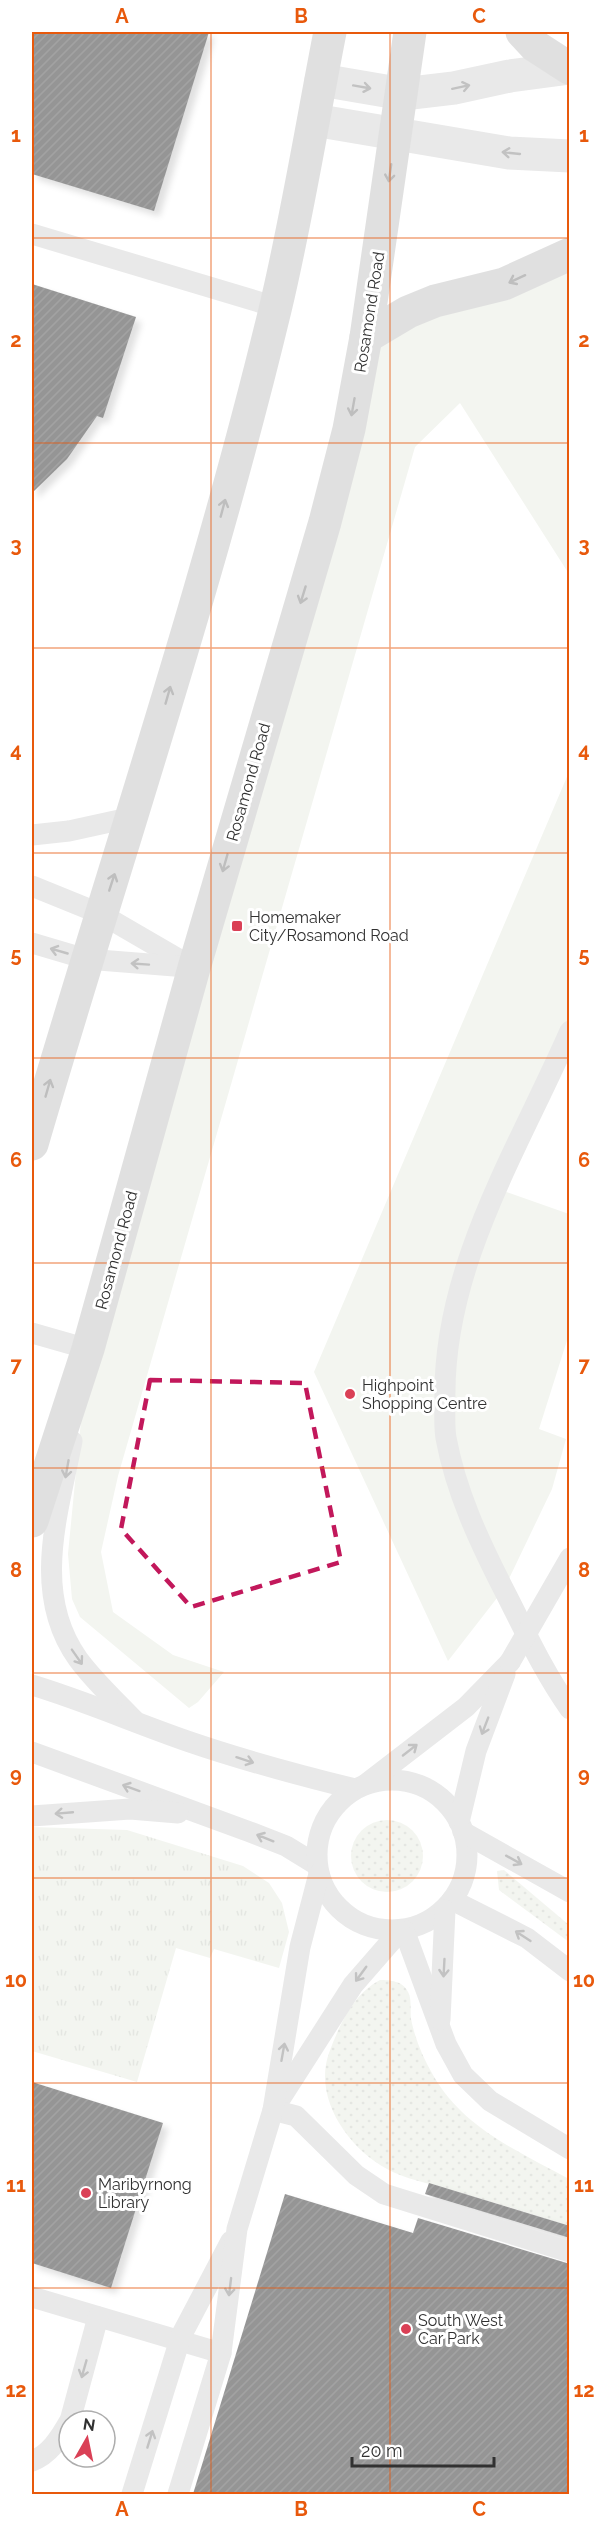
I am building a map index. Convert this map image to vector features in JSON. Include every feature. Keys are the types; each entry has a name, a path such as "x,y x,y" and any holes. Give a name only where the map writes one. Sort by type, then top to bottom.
{"street":[{"path":"32,1144 86,959 133,816 220,519 276,307 330,32"},
{"name":"Rosamond Road","path":"32,1521 88,1349 194,968 325,522 349,429 366,337 403,94 410,32"},
{"path":"522,32 535,46 569,68"},
{"path":"321,80 403,94 454,88 510,76 569,68"},
{"path":"314,120 509,153 570,156"},
{"path":"366,337 426,304 504,284 570,254"}],"lane":[{"path":"32,234 276,307"},
{"path":"32,835 69,831 133,816"},
{"path":"32,886 101,914 194,968"},
{"path":"32,943 86,959 194,968"},
{"path":"570,1031 497,1189 464,1270 447,1337 444,1383 446,1436 458,1490 482,1548 570,1709"},
{"path":"32,1333 88,1349 52,1550 51,1593 56,1617 71,1649 91,1675 134,1720"},
{"path":"461,1827 476,1750 510,1662 570,1558"},
{"path":"448,1905 430,1921 402,1930 374,1928 349,1918 325,1892 318,1869 316,1845 327,1816 339,1801 484,1691 510,1662"},
{"path":"32,1685 179,1738 269,1767 360,1787 386,1780 419,1785 439,1796 461,1827 466,1844 466,1868 448,1905 440,2026"},
{"path":"32,1752 286,1846 318,1869"},
{"path":"32,1816 130,1809 206,1815"},
{"path":"461,1827 570,1892"},
{"path":"178,2494 221,2353 237,2229 273,2110 300,1947 318,1869"},
{"path":"448,1905 527,1938 570,1971"},
{"path":"402,1930 457,2066 479,2092 510,2114 570,2149"},
{"path":"273,2110 353,1985 402,1930"},
{"path":"273,2110 296,2116 374,2189 420,2206 570,2252"},
{"path":"132,2494 180,2341 237,2229"},
{"path":"32,2297 221,2353"},
{"path":"72,2409 98,2317"},
{"path":"32,2461 51,2448 57,2439"}],"highlighted area":[{"path":"150,1380 305,1383 341,1562 191,1607 121,1529"}],"green space":[{"path":"569,254 569,574 460,403 415,447 118,1476 101,1552 113,1612 173,1655 224,1672 198,1702 189,1708 80,1617 72,1599 68,1554 88,1349 366,337"},
{"path":"569,772 569,1028 498,1189 569,1214 569,1334 539,1429 566,1439 552,1489 504,1589 448,1661 314,1372"},
{"path":"387,1820 407,1826 417,1836 423,1856 417,1876 407,1886 387,1892 367,1886 357,1876 351,1856 357,1836 367,1826"},
{"path":"32,1827 127,1830 243,1866 269,1883 282,1903 289,1932 279,1968 214,1949 210,1958 176,1948 137,2082 32,2051"},
{"path":"504,1870 569,1925 569,1942 499,1890 497,1871"},
{"path":"380,1980 396,1982 406,1988 410,1998 411,2019 423,2055 445,2094 460,2110 511,2148 569,2179 569,2226 394,2172 373,2160 347,2135 330,2104 325,2070 329,2053 348,2012 370,1986"}],"building":[{"path":"32,32 209,32 154,211 32,174"},
{"path":"32,284 136,317 103,418 97,416 67,459 32,493"},
{"name":"Maribyrnong Library","path":"32,2082 163,2123 111,2288 32,2263"},
{"path":"429,2183 570,2226 570,2238 425,2194"},
{"name":"South West Car Park","path":"285,2194 413,2233 418,2218 570,2264 570,2494 193,2494"}],"place":[{"name":"Homemaker City/Rosamond Road","path":"237,926"},
{"name":"Highpoint Shopping Centre","path":"350,1394"},
{"name":"Maribyrnong Library","path":"86,2193"},
{"name":"South West Car Park","path":"406,2329"}]}
